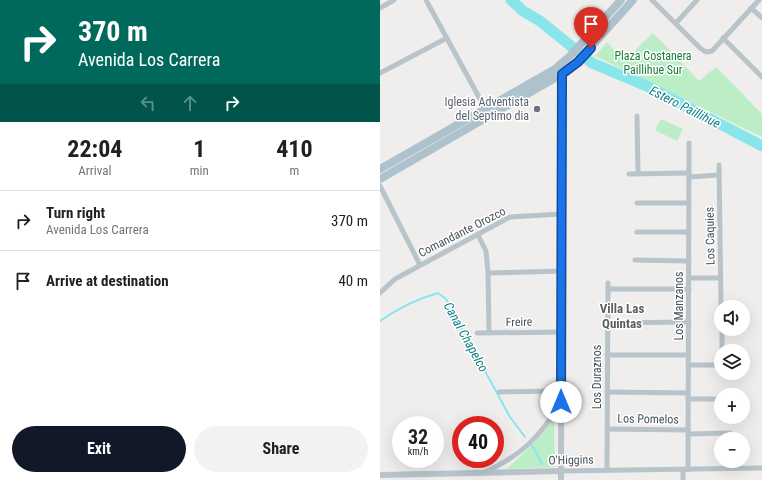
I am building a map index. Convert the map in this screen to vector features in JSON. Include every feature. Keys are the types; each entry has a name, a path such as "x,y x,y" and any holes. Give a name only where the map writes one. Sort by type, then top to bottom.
{"main road":[{"path":"380,179 562,64 621,0"},
{"path":"380,169 562,74 578,62 633,0"}],"street":[{"path":"380,8 394,0"},
{"path":"426,0 488,112"},
{"path":"652,0 700,48 706,52 712,51 759,0"},
{"path":"676,23 697,0"},
{"path":"752,8 762,18"},
{"path":"380,73 447,38"},
{"path":"723,38 762,77"},
{"path":"561,480 562,64"},
{"path":"637,116 638,174"},
{"name":"Los Manzanos","path":"683,480 686,470 688,432 689,143"},
{"name":"Los Caquies","path":"719,165 721,300"},
{"path":"629,174 719,175"},
{"path":"380,186 420,265"},
{"path":"637,203 689,203"},
{"name":"Comandante Orozco","path":"380,293 395,279 510,217 561,214"},
{"path":"637,232 689,232"},
{"path":"478,235 486,251 489,333"},
{"path":"635,260 689,261"},
{"path":"488,273 561,271"},
{"path":"689,278 720,278"},
{"name":"Los Duraznos","path":"607,470 608,286 689,289"},
{"path":"608,323 688,322"},
{"name":"Freire","path":"477,333 561,332"},
{"path":"607,355 688,355"},
{"path":"688,365 714,366"},
{"path":"499,392 561,391"},
{"path":"607,392 714,398"},
{"path":"482,473 507,461 528,446 546,426 561,402"},
{"name":"Los Pomelos","path":"607,429 714,433"},
{"name":"O'Higgins","path":"380,476 433,477 482,473 762,468"}],"green space":[{"name":"Plaza Costanera Paillihue Sur","path":"653,33 699,81 716,67 762,114 762,137 595,56 607,42 624,61"},
{"path":"661,119 683,129 677,141 655,130"},
{"path":"554,418 555,467 507,469 540,437"}],"waterway":[{"name":"Estero Paillihue","path":"511,0 523,11 540,21 592,63 651,88 762,146"},
{"name":"Canal Chapelco","path":"380,321 393,312 430,295 438,293 446,299 510,417 525,437"},
{"name":"Canal Chapelco","path":"532,446 542,464"}],"place":[{"name":"Iglesia Adventista del Septimo dia","path":"537,109"}],"district":[{"name":"Villa Las Quintas","path":"622,316"}],"route":[{"path":"561,402 562,74 578,62 591,48"}]}
